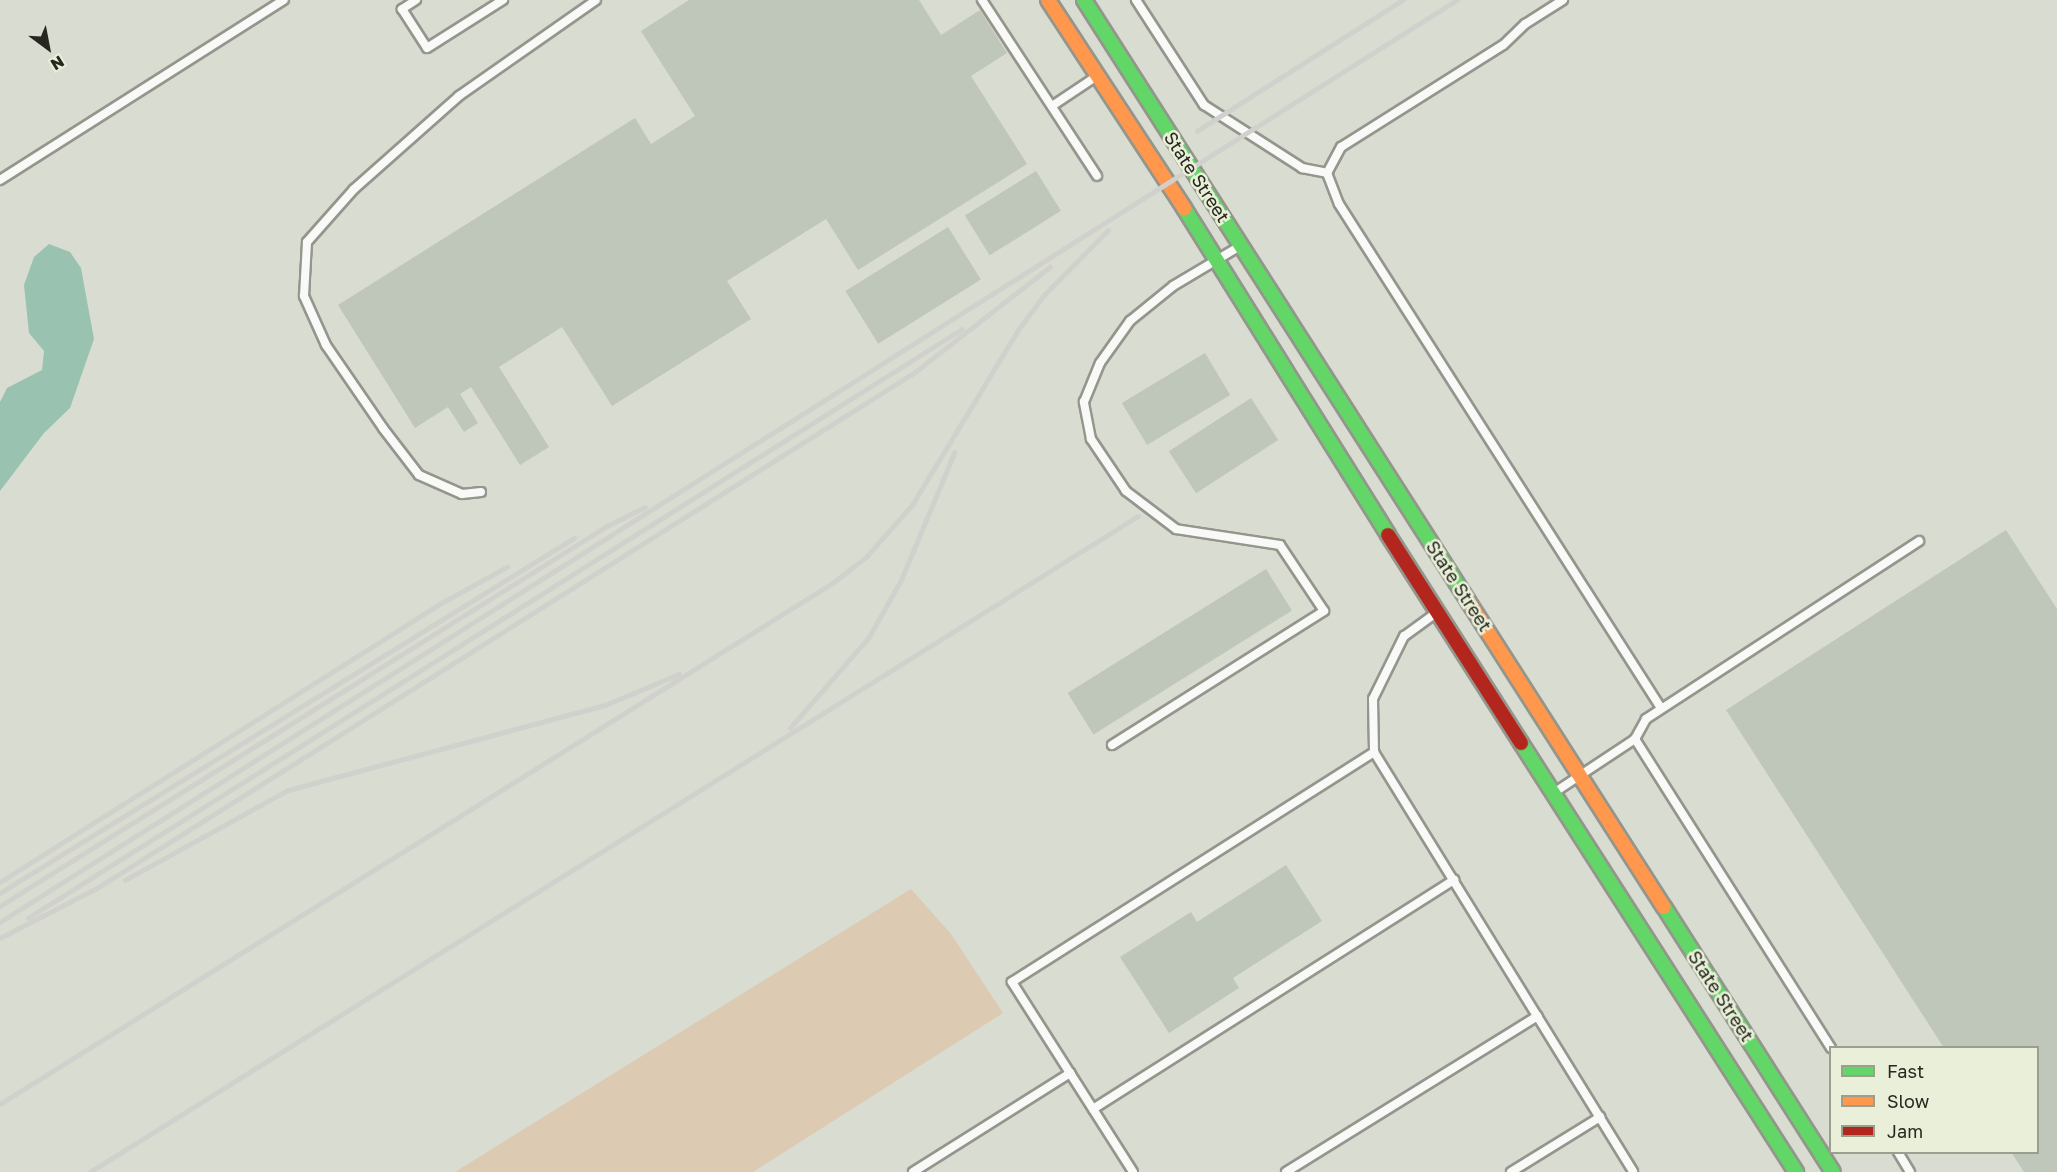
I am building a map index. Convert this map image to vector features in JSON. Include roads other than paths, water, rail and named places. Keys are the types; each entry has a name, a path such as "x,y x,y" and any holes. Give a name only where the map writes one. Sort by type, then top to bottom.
{"street":[{"name":"State Street","path":"1048,0 1218,260 1437,612 1796,1172"},
{"name":"State Street","path":"1084,0 1833,1172"}],"lane":[{"path":"0,180 284,0"},
{"path":"416,0 402,9 427,48 503,0"},
{"path":"481,492 462,494 419,475 383,428 326,345 304,296 307,242 354,189 459,96 596,0"},
{"path":"982,0 1097,176"},
{"path":"1136,0 1204,105 1302,168 1327,173"},
{"path":"1563,0 1525,24 1503,45 1341,147 1327,173 1339,204 1661,708"},
{"path":"1052,106 1097,75"},
{"path":"1112,745 1324,611 1280,545 1176,529 1126,491 1091,439 1084,402 1100,363 1124,329 1173,286 1240,246"},
{"path":"1553,794 1635,739 1646,718 1919,541"},
{"path":"1437,612 1412,628 1394,653 1373,699 1374,752 1633,1172"},
{"path":"1635,739 1830,1046"},
{"path":"1131,1171 1012,982 1374,752"},
{"path":"1093,1109 1454,879"},
{"path":"1286,1172 1538,1016"},
{"path":"913,1172 1070,1073"},
{"path":"1511,1172 1600,1117"},
{"path":"1899,1154 1910,1172"}],"railway":[{"path":"1197,131 1403,0"},
{"path":"0,922 1457,0"},
{"path":"0,1104 834,582 866,557 912,505 1018,330 1044,295 1108,230"},
{"path":"0,938 97,888 915,372 1050,267"},
{"path":"28,918 962,329"},
{"path":"790,728 869,637 901,580 954,453"},
{"path":"0,906 607,526 645,507"},
{"path":"90,1172 1138,516"},
{"path":"0,893 574,538"},
{"path":"0,882 443,602 507,567"},
{"path":"125,880 288,790 605,705 679,674"}]}
